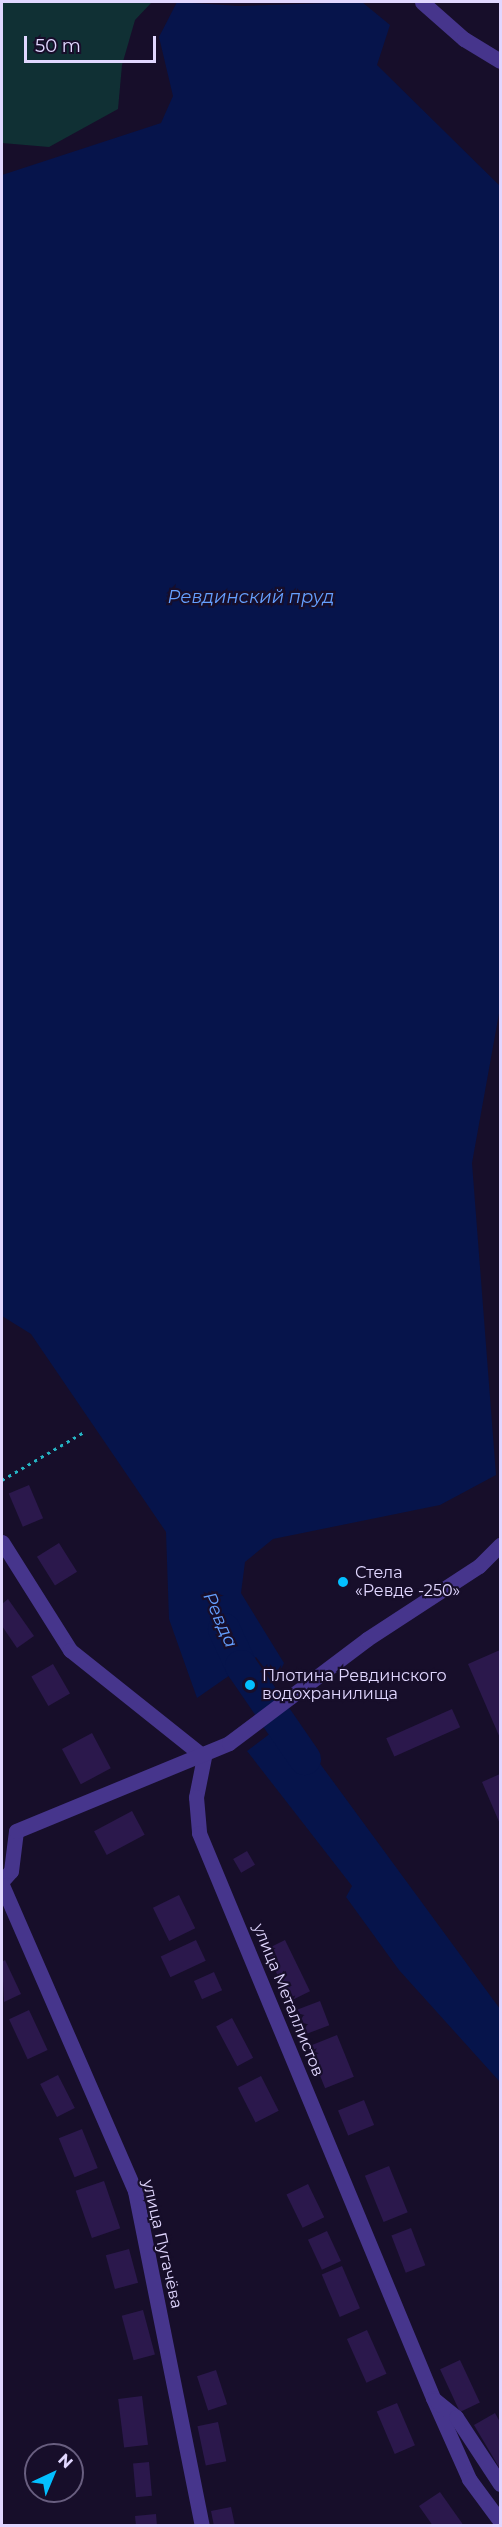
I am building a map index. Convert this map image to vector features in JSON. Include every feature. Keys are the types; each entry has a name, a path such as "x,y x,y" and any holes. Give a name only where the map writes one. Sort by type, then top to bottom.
{"street":[{"path":"422,2 464,39 501,61"},
{"path":"435,2 441,18"},
{"path":"2,1542 70,1650 204,1757"},
{"path":"2,1883 11,1871 16,1831 204,1757 229,1743 367,1639 479,1566 501,1545"},
{"name":"улица Металлистов","path":"204,1757 195,1797 199,1833 433,2398 469,2479 501,2522"},
{"name":"улица Пугачёва","path":"2,1883 135,2191 202,2526"},
{"path":"433,2398 456,2417 501,2484"}],"path":[{"path":"2,1480 84,1432"}],"green space":[{"path":"2,2 152,2 135,20 122,65 118,109 49,147 2,143"}],"water":[{"name":"Ревдинский пруд","path":"177,2 239,6 362,2 390,25 377,65 500,186 500,1008 472,1163 496,1475 440,1505 273,1539 245,1562 241,1593 284,1663 275,1682 256,1657 197,1698 169,1619 166,1532 31,1334 2,1316 2,175 161,123 173,96 159,37"},
{"path":"288,1720 500,2009 500,2082 399,1970 346,1897 352,1886 247,1751"}],"building":[{"path":"29,1485 43,1518 23,1527 9,1494"},
{"path":"59,1543 77,1572 55,1586 37,1557"},
{"path":"8,1599 34,1636 17,1648 2,1626 2,1604"},
{"path":"500,1650 500,1738 468,1664"},
{"path":"53,1664 70,1693 48,1706 31,1676"},
{"path":"452,1709 460,1727 394,1757 386,1738"},
{"path":"92,1733 111,1768 81,1784 62,1749"},
{"path":"500,1774 500,1824 482,1782"},
{"path":"132,1811 145,1835 107,1855 94,1831"},
{"path":"247,1851 255,1865 241,1873 233,1859"},
{"path":"179,1895 195,1928 169,1941 153,1908"},
{"path":"196,1940 206,1961 170,1977 161,1956"},
{"path":"285,1940 310,1991 290,2001 265,1950"},
{"path":"5,1960 21,1994 4,2002 2,1962"},
{"path":"214,1972 222,1990 202,1999 194,1981"},
{"path":"320,2001 329,2025 307,2034 298,2010"},
{"path":"29,2010 48,2050 28,2059 9,2019"},
{"path":"232,2018 253,2058 237,2066 216,2026"},
{"path":"337,2035 354,2077 325,2088 308,2047"},
{"path":"58,2075 75,2108 57,2117 40,2084"},
{"path":"261,2076 279,2111 256,2123 238,2088"},
{"path":"364,2100 374,2125 348,2136 338,2110"},
{"path":"82,2129 98,2168 75,2177 59,2138"},
{"path":"389,2166 408,2212 384,2222 365,2176"},
{"path":"104,2181 120,2228 92,2238 76,2191"},
{"path":"308,2184 324,2217 303,2228 286,2195"},
{"path":"411,2228 425,2265 406,2273 391,2236"},
{"path":"327,2231 341,2261 322,2270 308,2240"},
{"path":"129,2249 138,2283 115,2289 106,2255"},
{"path":"342,2266 360,2308 340,2317 322,2275"},
{"path":"143,2310 155,2354 134,2360 122,2316"},
{"path":"367,2330 387,2374 366,2383 347,2339"},
{"path":"460,2360 480,2403 460,2412 440,2369"},
{"path":"216,2370 227,2404 208,2410 197,2376"},
{"path":"142,2396 148,2445 124,2448 118,2399"},
{"path":"397,2403 415,2445 395,2454 377,2412"},
{"path":"495,2413 500,2422 500,2469 474,2425"},
{"path":"218,2422 226,2461 206,2465 197,2426"},
{"path":"149,2462 152,2496 136,2497 133,2463"},
{"path":"440,2492 464,2526 433,2526 419,2506"},
{"path":"231,2507 235,2526 214,2526 211,2511"},
{"path":"156,2514 157,2526 136,2526 135,2516"}],"waterway":[{"name":"Ревда","path":"224,1629 241,1666 305,1759"}],"place":[{"name":"Стела «Ревде -250»","path":"343,1582"},
{"name":"Плотина Ревдинского водохранилища","path":"250,1685"}]}
